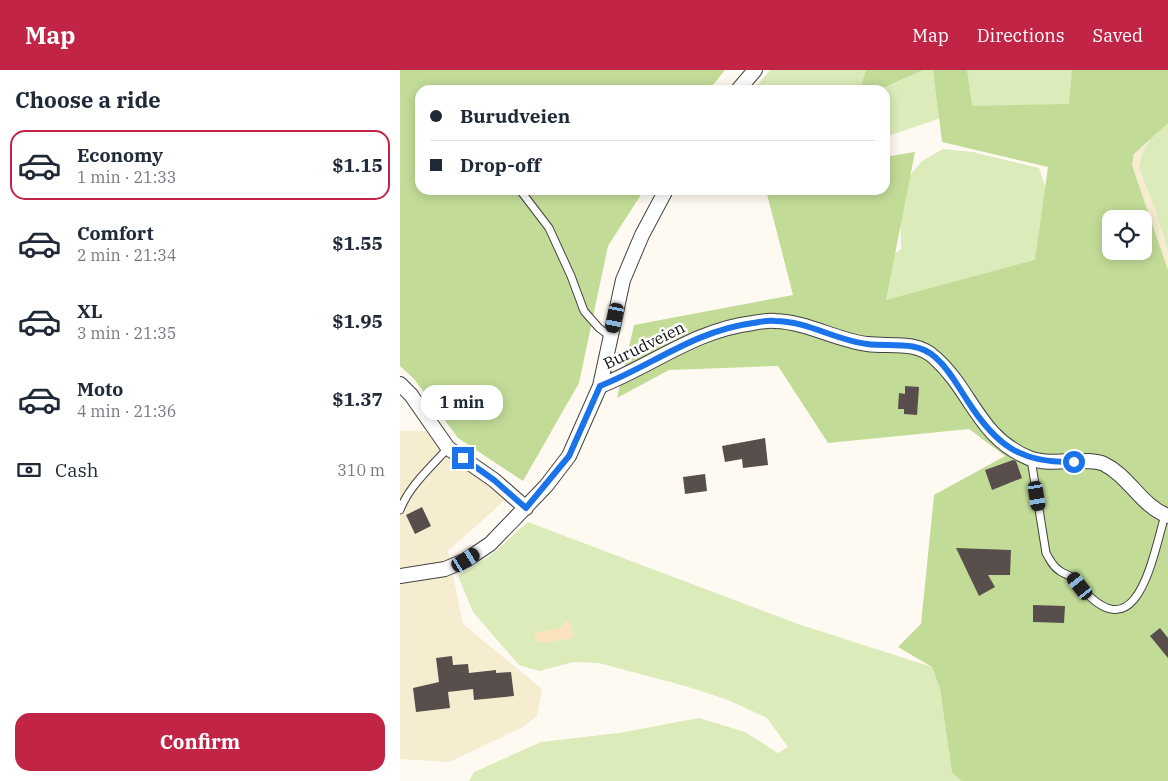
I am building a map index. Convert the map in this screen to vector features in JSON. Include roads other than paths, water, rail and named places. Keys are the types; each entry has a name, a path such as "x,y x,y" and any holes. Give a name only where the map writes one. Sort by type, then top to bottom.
{"street":[{"path":"742,85 756,70"},
{"name":"Burudveien","path":"400,576 445,569 466,560 490,544 526,508 569,456 600,386 623,280 642,235 663,195"},
{"name":"Burudveien","path":"600,386 623,377 670,350 706,334 733,326 775,320 810,327 867,344 896,344 922,349 934,356 948,370 987,428 1003,443 1030,459 1060,462 1102,462 1113,468 1139,496 1166,516"},
{"path":"400,384 411,395 448,448 494,480 526,508"}],"lane":[{"path":"524,195 549,228 571,276 584,311 599,328 611,337"},
{"path":"400,510 403,501 412,489 448,448"},
{"path":"1030,459 1046,553 1052,565 1060,572 1072,577 1087,595 1103,607 1118,609 1126,607 1137,599 1147,577 1166,516"}]}
